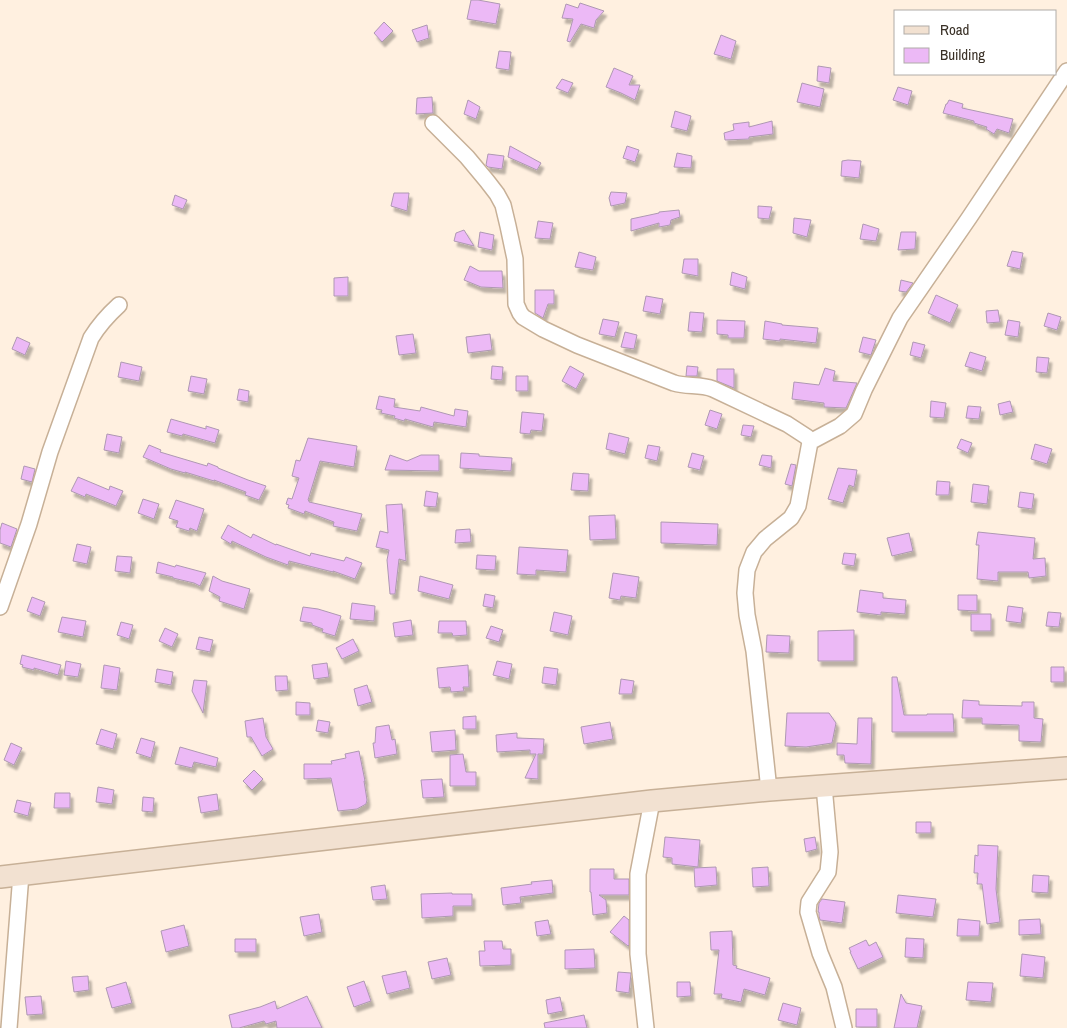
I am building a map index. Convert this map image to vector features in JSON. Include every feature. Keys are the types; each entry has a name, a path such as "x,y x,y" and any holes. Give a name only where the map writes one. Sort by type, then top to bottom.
{"main road":[{"path":"0,877 652,801 769,790 1067,768"}],"street":[{"path":"810,442 840,426 854,414 900,318 1067,71"},
{"path":"433,123 467,157 497,194 508,226 515,259 516,304 524,317 543,329 577,345 669,381 713,389 787,424 807,437 810,442 798,506 791,518 765,539 754,552 747,570 745,593 754,651 769,790"},
{"path":"0,607 29,524 53,444 91,338 106,316 119,304"},
{"path":"824,786 830,852 828,872 809,902 808,912 820,953 834,987 844,1028"},
{"path":"646,1028 638,954 638,874 652,801"},
{"path":"9,1028 21,874"}],"building":[{"path":"471,0 500,4 496,24 467,19"},
{"path":"580,3 604,11 596,20 594,28 581,24 570,42 567,41 573,19 562,18 566,4 578,8"},
{"path":"384,22 393,31 382,42 374,33"},
{"path":"427,25 429,38 417,42 412,30"},
{"path":"721,35 736,41 731,59 714,54"},
{"path":"499,51 511,52 509,70 496,68"},
{"path":"818,66 831,68 829,83 817,81"},
{"path":"614,68 633,76 629,85 640,85 635,100 606,87"},
{"path":"562,79 573,83 568,93 556,88"},
{"path":"802,83 824,89 820,107 797,102"},
{"path":"898,87 912,91 908,105 893,100"},
{"path":"432,97 433,113 416,114 417,98"},
{"path":"468,100 480,107 476,119 464,114"},
{"path":"949,100 963,104 962,108 1013,119 1009,133 997,129 994,134 986,129 987,127 974,123 974,121 943,113"},
{"path":"675,111 691,116 687,131 671,127"},
{"path":"772,121 773,134 749,137 749,139 725,140 724,133 734,130 733,124 749,122 749,127"},
{"path":"510,146 541,163 537,170 508,157"},
{"path":"627,146 639,150 635,162 623,158"},
{"path":"677,153 692,156 691,168 674,167"},
{"path":"488,154 504,156 502,169 486,165"},
{"path":"842,161 861,161 859,178 841,176"},
{"path":"611,192 627,193 625,203 611,206 609,198"},
{"path":"394,193 409,193 407,211 391,206"},
{"path":"175,195 187,200 183,209 172,205"},
{"path":"758,206 772,207 769,219 758,218"},
{"path":"679,210 680,217 671,220 670,225 659,227 659,223 631,231 631,219 659,212"},
{"path":"794,218 811,220 807,237 793,233"},
{"path":"538,221 553,223 550,239 535,238"},
{"path":"863,224 879,229 876,241 860,239"},
{"path":"464,230 474,246 454,241 456,233"},
{"path":"480,232 494,235 492,250 478,247"},
{"path":"901,232 916,232 915,249 898,250"},
{"path":"1012,251 1023,253 1020,269 1007,266"},
{"path":"579,252 596,257 593,270 575,267"},
{"path":"684,259 698,259 698,276 682,273"},
{"path":"470,266 479,271 502,271 503,288 481,287 464,280"},
{"path":"732,272 747,277 745,289 730,285"},
{"path":"348,277 348,296 334,296 334,278"},
{"path":"901,280 913,283 906,292 899,291"},
{"path":"535,290 554,290 554,304 548,304 543,318 535,313"},
{"path":"936,295 958,305 950,323 928,313"},
{"path":"646,296 663,299 660,314 643,311"},
{"path":"998,310 1000,322 987,323 986,311"},
{"path":"690,312 704,313 702,332 688,331"},
{"path":"1048,313 1061,317 1057,330 1044,326"},
{"path":"603,319 619,322 615,337 599,334"},
{"path":"717,320 745,321 744,338 728,338 728,335 717,334"},
{"path":"1008,320 1020,322 1018,337 1005,335"},
{"path":"765,321 782,325 818,328 816,343 763,339"},
{"path":"625,332 637,335 634,349 621,347"},
{"path":"413,334 416,353 399,355 396,336"},
{"path":"490,334 492,350 468,353 466,337"},
{"path":"17,337 30,343 25,355 12,349"},
{"path":"863,337 876,340 871,355 859,352"},
{"path":"913,342 925,345 921,358 910,355"},
{"path":"970,352 986,357 982,371 965,366"},
{"path":"1037,357 1049,358 1047,373 1036,372"},
{"path":"121,362 142,367 139,381 118,377"},
{"path":"492,366 503,367 502,380 491,379"},
{"path":"570,366 584,374 576,389 562,381"},
{"path":"687,366 698,367 697,376 686,376"},
{"path":"825,368 835,371 833,381 857,383 846,408 824,407 824,403 792,399 794,382 819,385"},
{"path":"717,369 734,369 734,388 717,381"},
{"path":"191,376 207,379 204,394 188,391"},
{"path":"516,376 528,376 528,391 516,391"},
{"path":"239,389 249,391 248,402 237,400"},
{"path":"379,396 395,399 394,407 420,411 421,407 454,416 455,409 468,411 466,427 434,422 433,427 394,418 395,416 381,413 382,410 376,409"},
{"path":"931,401 946,403 944,418 930,417"},
{"path":"1010,401 1013,412 1000,415 998,404"},
{"path":"968,406 981,407 979,419 966,418"},
{"path":"710,410 722,414 717,429 705,425"},
{"path":"522,412 544,414 542,431 531,430 530,434 520,433"},
{"path":"171,419 206,429 206,426 219,430 215,443 183,434 182,436 167,432"},
{"path":"743,425 754,426 751,437 741,435"},
{"path":"609,433 629,438 625,454 606,449"},
{"path":"107,434 122,437 119,453 104,450"},
{"path":"308,438 357,446 354,467 320,461 308,500 309,502 362,514 357,531 333,526 334,522 305,511 304,514 288,508 289,505 286,504 288,498 292,499 299,478 292,476 296,460 300,461"},
{"path":"961,439 972,443 968,453 957,448"},
{"path":"1035,444 1052,449 1047,464 1031,459"},
{"path":"149,445 161,450 160,452 207,466 208,463 266,486 259,500 245,495 246,492 214,480 171,469 143,457"},
{"path":"648,445 660,447 657,461 645,458"},
{"path":"461,453 512,458 511,471 460,468"},
{"path":"692,453 704,456 700,470 688,467"},
{"path":"390,455 407,461 421,455 439,455 439,471 385,470"},
{"path":"762,455 772,456 771,468 759,465"},
{"path":"791,464 796,465 792,486 785,484"},
{"path":"24,466 35,469 32,482 21,479"},
{"path":"838,468 857,470 854,487 849,485 843,503 828,499"},
{"path":"573,473 589,474 588,491 571,490"},
{"path":"78,477 109,490 110,486 123,491 116,506 86,494 85,497 71,491"},
{"path":"937,481 950,482 949,495 936,495"},
{"path":"973,484 989,486 987,504 971,502"},
{"path":"426,491 438,493 436,507 424,506"},
{"path":"1020,492 1034,494 1032,509 1018,507"},
{"path":"143,499 159,504 154,519 138,513"},
{"path":"176,500 204,509 197,531 190,528 189,531 176,527 178,521 169,518"},
{"path":"402,504 406,561 399,559 395,594 390,594 387,560 389,550 376,547 380,531 388,533 386,505"},
{"path":"615,515 616,539 590,540 589,516"},
{"path":"661,522 718,524 717,545 661,543"},
{"path":"2,523 17,529 11,547 0,543"},
{"path":"228,525 251,538 253,534 276,545 310,556 311,553 344,561 346,557 362,563 355,579 333,571 289,561 288,565 232,541 231,544 221,538"},
{"path":"470,529 471,542 455,543 456,530"},
{"path":"978,532 1035,538 1033,559 1045,558 1046,576 1029,578 1028,572 998,572 998,581 977,579 979,545 976,545"},
{"path":"909,533 913,551 892,556 887,538"},
{"path":"77,544 91,547 87,564 73,561"},
{"path":"519,547 568,550 566,572 536,570 536,575 517,574"},
{"path":"844,553 856,554 854,566 842,564"},
{"path":"477,555 496,556 495,570 476,569"},
{"path":"117,556 132,557 130,573 115,571"},
{"path":"158,562 206,573 200,586 156,573"},
{"path":"613,573 639,577 636,598 621,596 620,600 609,598"},
{"path":"213,576 222,581 250,589 244,609 219,601 220,597 209,591"},
{"path":"420,576 453,585 449,599 418,591"},
{"path":"860,590 883,593 883,598 906,600 905,614 881,612 881,615 857,612"},
{"path":"485,594 495,596 493,608 483,606"},
{"path":"958,595 977,595 977,611 958,610"},
{"path":"32,597 45,602 40,616 27,611"},
{"path":"352,603 375,606 374,621 350,619"},
{"path":"1008,606 1023,608 1021,623 1006,621"},
{"path":"303,607 318,609 341,616 335,636 322,632 323,629 312,625 312,623 300,621"},
{"path":"554,612 572,616 568,635 550,631"},
{"path":"1048,612 1061,613 1059,627 1046,626"},
{"path":"971,614 991,614 991,631 971,631"},
{"path":"62,617 86,621 83,637 58,632"},
{"path":"411,620 413,635 395,637 393,623"},
{"path":"439,621 466,621 467,635 453,636 452,633 438,633"},
{"path":"121,622 133,625 129,639 117,635"},
{"path":"491,626 503,630 499,642 486,638"},
{"path":"165,628 178,634 172,647 159,641"},
{"path":"854,630 854,661 818,661 818,631"},
{"path":"767,635 790,636 789,653 766,652"},
{"path":"199,637 213,640 210,652 196,649"},
{"path":"353,639 359,651 342,659 336,648"},
{"path":"22,655 61,665 58,675 34,668 34,670 22,667 23,665 20,664"},
{"path":"66,661 81,664 78,677 64,675"},
{"path":"497,661 512,664 509,679 493,675"},
{"path":"327,663 329,677 314,679 312,665"},
{"path":"104,665 120,668 117,690 101,688"},
{"path":"468,665 469,687 463,687 464,691 451,692 450,687 439,688 437,668"},
{"path":"544,667 558,669 556,685 542,683"},
{"path":"1051,667 1064,667 1064,682 1051,682"},
{"path":"157,669 173,672 171,685 155,682"},
{"path":"275,676 287,676 288,690 276,691"},
{"path":"892,677 897,677 904,715 953,714 954,732 892,732"},
{"path":"621,679 634,681 632,694 619,694"},
{"path":"194,680 207,681 203,713 192,691"},
{"path":"367,685 372,702 358,706 354,689"},
{"path":"963,700 979,701 979,705 1022,706 1022,702 1034,702 1034,718 1043,719 1041,742 1019,741 1019,725 982,724 982,718 962,718"},
{"path":"296,702 310,703 310,715 296,715"},
{"path":"787,713 829,713 836,723 832,743 806,747 785,746"},
{"path":"476,716 476,729 463,729 463,717"},
{"path":"263,718 266,737 273,749 262,756 251,737 247,737 245,721"},
{"path":"858,718 872,718 871,764 845,763 844,755 837,755 837,743 857,744"},
{"path":"318,720 330,722 328,733 316,731"},
{"path":"610,722 613,739 584,744 581,727"},
{"path":"389,725 392,740 395,739 397,754 375,758 373,743 375,743 376,727"},
{"path":"101,729 117,734 113,749 96,744"},
{"path":"455,730 456,750 432,752 430,732"},
{"path":"517,733 517,738 544,739 543,754 538,754 538,779 525,778 536,754 530,754 530,750 497,752 496,735"},
{"path":"141,738 155,742 151,758 136,753"},
{"path":"11,743 22,748 14,765 4,760"},
{"path":"180,747 218,758 216,767 194,762 192,768 175,764"},
{"path":"359,751 365,781 366,804 357,809 338,811 331,778 304,779 304,764 332,764 331,761 346,758 345,754"},
{"path":"463,754 466,772 476,772 476,786 450,786 450,755"},
{"path":"254,770 263,779 252,790 243,781"},
{"path":"442,779 444,797 423,798 421,780"},
{"path":"98,787 114,790 112,804 96,802"},
{"path":"55,793 70,793 70,808 54,808"},
{"path":"217,794 219,810 201,813 198,797"},
{"path":"143,797 154,798 153,812 142,811"},
{"path":"17,800 31,803 28,816 14,812"},
{"path":"916,822 931,822 931,833 916,833"},
{"path":"665,837 700,840 698,867 672,864 672,858 663,857"},
{"path":"815,837 817,849 806,852 804,839"},
{"path":"978,845 998,846 996,889 1000,922 987,924 982,884 977,884 978,873 974,873 975,855 978,856"},
{"path":"716,867 717,885 695,887 694,868"},
{"path":"768,867 769,886 753,887 752,868"},
{"path":"590,869 614,869 614,879 629,879 629,895 599,895 606,900 607,913 593,915"},
{"path":"1033,875 1049,876 1048,893 1032,892"},
{"path":"552,880 553,893 520,897 521,903 503,905 501,888"},
{"path":"385,885 387,899 373,900 371,887"},
{"path":"421,894 472,894 472,906 453,906 453,916 422,918"},
{"path":"898,895 936,899 933,917 896,913"},
{"path":"822,899 845,902 842,923 820,920 818,912 819,903"},
{"path":"319,914 322,932 304,936 300,917"},
{"path":"624,916 629,920 628,946 610,932"},
{"path":"958,919 980,921 979,936 957,936"},
{"path":"1040,919 1041,934 1019,935 1019,920"},
{"path":"548,920 551,934 537,936 535,922"},
{"path":"184,925 189,946 166,952 161,931"},
{"path":"732,931 733,965 737,966 736,968 770,978 765,995 744,989 741,1002 721,998 722,994 714,994 719,950 711,950 710,932"},
{"path":"906,938 924,939 923,958 905,957"},
{"path":"235,939 256,939 256,952 235,952"},
{"path":"866,940 869,946 876,942 883,957 858,969 849,948"},
{"path":"484,941 502,941 503,949 511,949 511,965 480,966 479,951 485,951"},
{"path":"594,949 595,968 565,969 565,950"},
{"path":"1022,954 1045,957 1043,978 1020,976"},
{"path":"447,958 451,975 432,979 428,962"},
{"path":"406,971 410,988 387,994 382,976"},
{"path":"618,972 631,973 629,993 616,991"},
{"path":"88,976 89,990 74,992 72,977"},
{"path":"364,981 371,1001 354,1007 347,987"},
{"path":"126,982 132,1003 112,1008 106,988"},
{"path":"677,982 690,982 691,996 677,997"},
{"path":"968,982 993,983 991,1002 966,1000"},
{"path":"901,994 906,1003 922,1006 917,1028 894,1028"},
{"path":"41,996 43,1014 27,1015 25,997"},
{"path":"307,996 322,1028 277,1028 276,1021 266,1024 264,1021 232,1028 229,1015 275,1001 277,1009"},
{"path":"560,997 563,1011 548,1014 546,1000"},
{"path":"783,1003 801,1008 797,1025 778,1020"},
{"path":"856,1009 877,1009 877,1027 856,1027"},
{"path":"584,1015 587,1028 545,1028 544,1023"}]}
